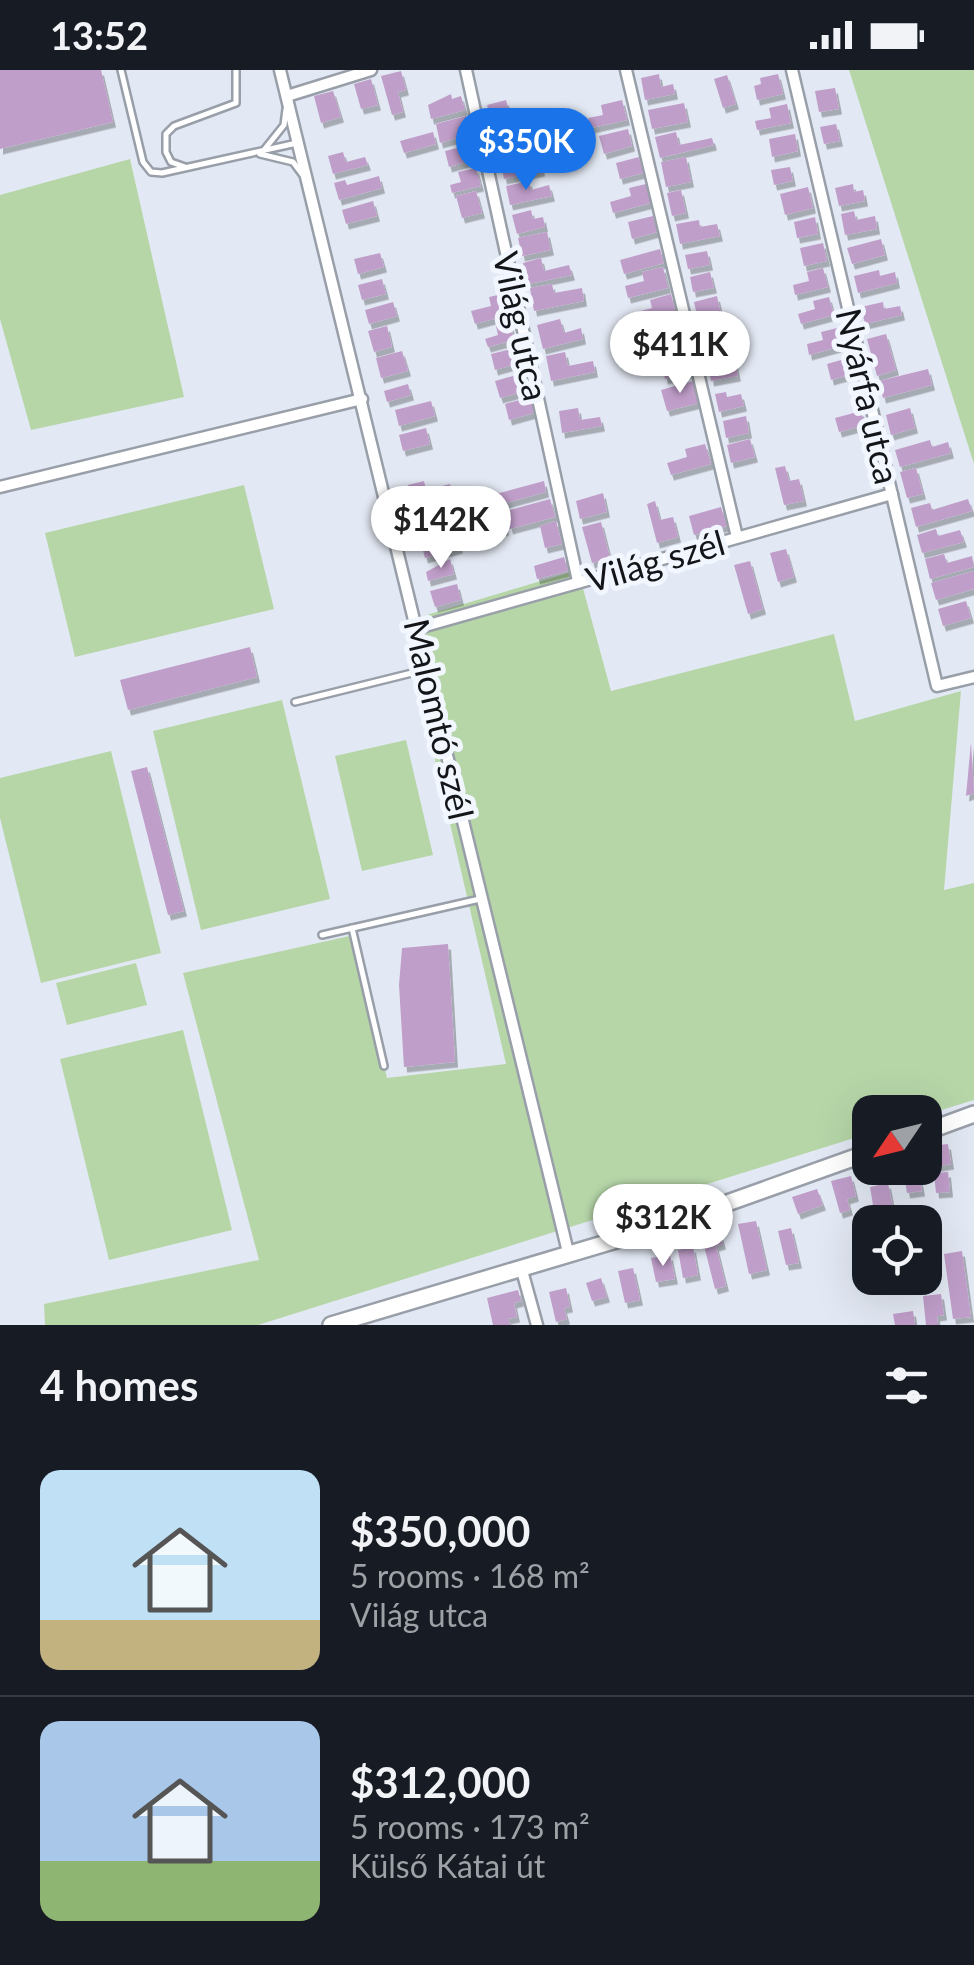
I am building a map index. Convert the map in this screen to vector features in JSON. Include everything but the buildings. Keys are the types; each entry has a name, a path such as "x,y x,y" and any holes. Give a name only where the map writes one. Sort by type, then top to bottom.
{"main road":[{"path":"942,1126 974,1114"},
{"path":"331,1325 696,1215 852,1159"}],"street":[{"name":"Malomtó szél","path":"280,70 568,1252"},
{"path":"287,96 371,70"},
{"name":"Világ utca","path":"466,70 578,581"},
{"path":"626,70 737,536"},
{"name":"Nyárfa utca","path":"792,70 937,686 974,676"},
{"path":"1,484 362,399"},
{"name":"Világ szél","path":"418,628 892,494"},
{"path":"521,1267 537,1325"}],"lane":[{"path":"121,70 143,162 151,172 188,168 300,142"},
{"path":"188,168 171,162 166,152 166,134 174,126 236,103 236,73"},
{"path":"257,154 273,143 284,125 287,96"},
{"path":"257,154 293,162 310,188"},
{"path":"295,702 428,669"},
{"path":"322,935 482,898"},
{"path":"352,928 384,1066"}],"green space":[{"path":"849,70 974,70 974,464"},
{"path":"130,159 184,397 31,430 0,319 0,195"},
{"path":"244,485 274,609 75,657 45,533"},
{"path":"578,570 611,691 834,634 855,721 961,691 944,890 974,883 974,1100 942,1110 942,1095 852,1095 852,1139 258,1325 45,1325 44,1304 259,1260 183,973 354,935 387,1078 506,1064 403,622"},
{"path":"282,700 330,899 201,930 153,731"},
{"path":"406,740 433,855 362,871 335,756"},
{"path":"111,751 161,953 41,983 0,818 0,778"},
{"path":"136,963 147,1005 67,1025 56,983"},
{"path":"183,1030 232,1230 109,1260 60,1059"}]}
